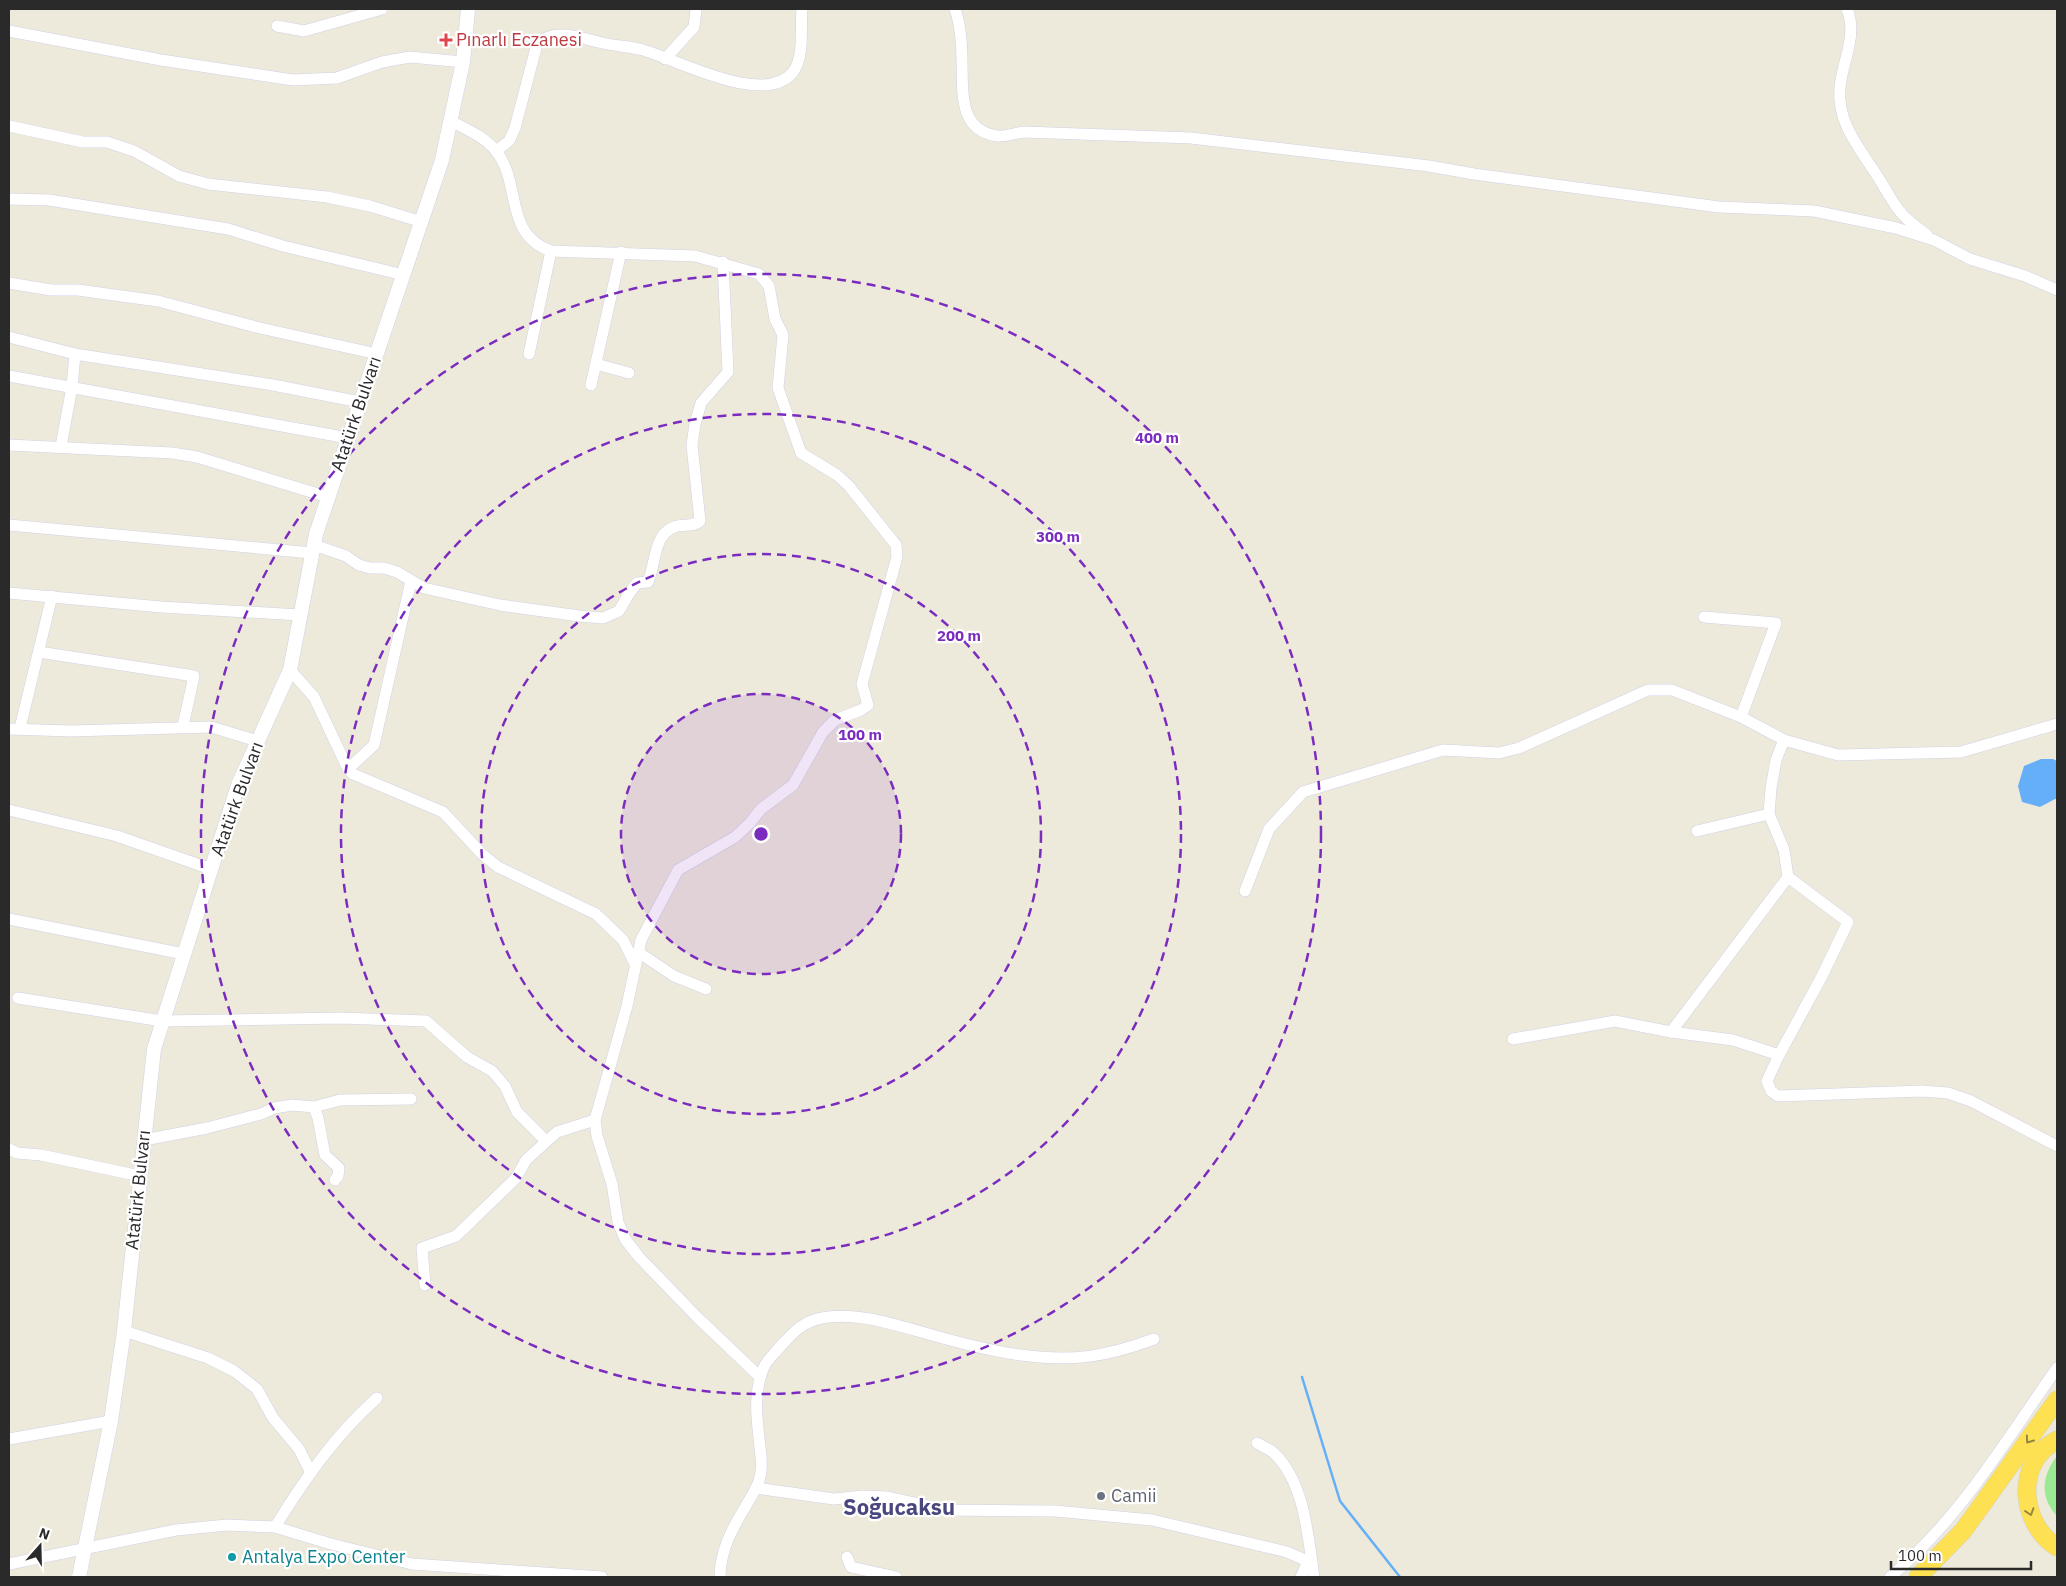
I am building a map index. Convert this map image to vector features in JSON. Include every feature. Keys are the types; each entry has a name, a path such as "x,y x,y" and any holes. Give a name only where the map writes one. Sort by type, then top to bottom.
{"highway":[{"path":"1918,1577 1963,1531 2057,1400"},
{"path":"2057,1440 2041,1453 2032,1467 2027,1483 2026,1499 2030,1515 2037,1530 2057,1547"}],"street":[{"path":"277,26 304,31 382,9"},
{"name":"Atatürk Bulvarı","path":"79,1577 111,1421 124,1330 154,1048 238,785 290,670 313,549 328,498 442,160 464,62 468,9"},
{"path":"665,59 694,27 696,9"},
{"path":"496,151 509,141 515,128 537,44 544,38 554,35 570,36 631,47 723,79 752,85 773,83 787,79 794,71 799,57 802,9"},
{"path":"955,9 961,36 961,96 964,108 978,128 998,136 1024,132 1191,138 1429,166 1474,174 1719,207 1814,212 1896,228 1934,240"},
{"path":"1847,9 1851,22 1846,67 1840,86 1839,102 1844,120 1890,199 1905,218 1934,240 1970,259 2025,276 2057,290"},
{"path":"9,31 161,60 293,80 337,78 382,62 410,57 464,62"},
{"path":"451,121 481,138 496,151 503,165 517,217 528,237 537,246 551,251 695,256 722,262 759,274 769,286 775,319 783,335 778,388 801,453 837,475 849,486 887,531 896,545 897,557 862,684 868,705 835,720 822,732 793,785 761,810 735,837 678,870 640,940 627,1006 595,1120 596,1136 612,1184 618,1222 625,1239 638,1257 696,1317 760,1377"},
{"path":"9,126 83,142 107,142 134,151 179,176 208,184 327,197 370,206 422,222"},
{"path":"9,198 49,200 228,229 283,246 404,275"},
{"path":"529,354 551,251"},
{"path":"591,385 621,252"},
{"path":"9,525 313,549 346,556 370,568 384,568 397,572 424,588 500,605 603,618 619,611 637,583 648,582 659,540 665,531 677,526 695,526 700,521 692,446 701,403 728,372 722,262"},
{"path":"9,282 51,290 78,290 158,301 260,328 377,354"},
{"path":"9,337 75,354 273,385 360,402"},
{"path":"61,446 72,387 75,354"},
{"path":"596,364 629,373"},
{"path":"9,376 348,438"},
{"path":"9,445 61,446 172,453 189,456 328,498"},
{"path":"348,769 374,745 411,581"},
{"path":"9,593 161,607 300,615"},
{"path":"52,596 39,652 15,729 71,731 183,726 211,727 258,741"},
{"path":"1704,617 1776,623 1740,717"},
{"path":"39,652 194,676 183,726"},
{"path":"290,670 314,697 348,769 353,774 443,812 482,854 498,867 596,914 623,940 635,964"},
{"path":"1245,891 1269,829 1303,792 1443,750 1499,753 1518,748 1648,690 1672,690 1740,717 1784,740 1838,755 1961,752 2057,724"},
{"path":"1784,740 1776,760 1769,814 1784,850 1788,877 1848,922 1822,976 1779,1055 1768,1081 1772,1091 1778,1096 1922,1091 1948,1093 1971,1101 2057,1146"},
{"path":"9,810 117,836 211,869"},
{"path":"1697,831 1769,814"},
{"path":"1671,1032 1788,877"},
{"path":"9,919 184,954"},
{"path":"638,952 674,976 706,989"},
{"path":"18,998 162,1021 340,1018 426,1020 467,1057 492,1071 505,1086 517,1112 546,1141"},
{"path":"1513,1039 1615,1021 1671,1032 1733,1040 1779,1055"},
{"path":"144,1140 207,1128 261,1114 274,1108 292,1105 314,1107 340,1100 411,1099"},
{"path":"314,1107 325,1155 339,1168 338,1176 335,1180"},
{"path":"425,1285 422,1248 456,1236 516,1178 526,1160 558,1132 595,1120"},
{"path":"9,1149 18,1153 40,1155 140,1176"},
{"path":"720,1577 727,1542 756,1488 762,1465 756,1402 760,1377 764,1366 792,1333 814,1320 849,1317 890,1322 974,1346 1019,1355 1052,1358 1095,1357 1118,1352 1154,1339"},
{"path":"124,1330 208,1358 234,1371 257,1389 274,1418 299,1449 311,1473"},
{"path":"1890,1577 1912,1560 1954,1513 2057,1368"},
{"path":"275,1527 311,1473 359,1414 377,1398"},
{"path":"9,1439 111,1421"},
{"path":"1257,1443 1274,1453 1289,1475 1296,1490 1314,1577"},
{"path":"756,1488 834,1499 863,1496 888,1497 946,1510 1012,1509 1143,1519 1287,1552 1310,1562"},
{"path":"9,1564 176,1530 227,1525 275,1527 331,1544 412,1564 602,1577"},
{"path":"847,1557 851,1566 896,1577"},
{"path":"1301,1577 1310,1562"}],"green space":[{"path":"2057,1456 2057,1516 2047,1501 2045,1486 2048,1471"}],"water":[{"path":"2041,759 2057,761 2057,798 2040,807 2022,802 2018,786 2024,766"}],"waterway":[{"path":"1302,1377 1340,1501 1400,1577"}],"place":[{"name":"Pınarlı Eczanesi","path":"446,40"},
{"name":"Camii","path":"1101,1496"},
{"name":"Antalya Expo Center","path":"232,1557"}],"district":[{"name":"Soğucaksu","path":"899,1507"}]}
